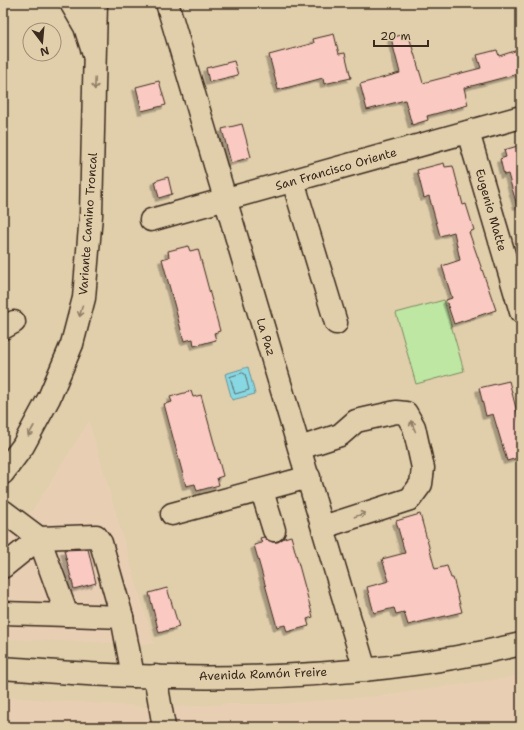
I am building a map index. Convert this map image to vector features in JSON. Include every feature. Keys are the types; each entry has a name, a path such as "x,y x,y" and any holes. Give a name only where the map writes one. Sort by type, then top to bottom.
{"street":[{"path":"71,3 85,27 96,58"},
{"name":"Variante Camino Troncal","path":"3,473 22,446 49,398 72,344 84,298 91,215 96,58 96,3"},
{"name":"La Paz","path":"167,3 309,477 365,670"},
{"name":"San Francisco Oriente","path":"151,220 521,117"},
{"name":"Eugenio Matte","path":"468,132 521,312"},
{"path":"293,181 336,323"},
{"path":"300,448 340,435 356,421 396,412 406,413 414,427 423,468 421,484 410,499 323,527"},
{"path":"172,514 262,491 309,477"},
{"path":"262,491 274,530"},
{"path":"3,511 39,538 67,615"},
{"path":"3,567 39,538 96,536 101,543 122,617 133,676"},
{"path":"3,613 122,617"},
{"name":"Avenida Ramón Freire","path":"3,668 133,676 232,677 365,670 427,663 521,644"},
{"path":"155,676 164,727"}],"shaded area":[{"path":"89,421 154,644 3,639 3,539 34,508"},
{"path":"521,674 521,727 3,727 3,697 161,708 226,704 279,704 388,695 506,678"}],"green space":[{"path":"444,300 464,371 416,384 396,313"}],"water":[{"path":"248,367 255,394 232,400 225,374"}],"building":[{"path":"408,33 423,83 481,68 477,55 497,50 499,56 521,49 521,73 464,88 468,105 427,116 428,120 412,125 405,100 367,110 360,84 400,73 391,38"},
{"path":"334,34 339,54 345,53 351,78 324,84 323,78 278,90 269,55 314,43 313,39"},
{"path":"234,61 238,75 209,82 206,68"},
{"path":"159,81 166,105 142,111 136,87"},
{"path":"242,124 251,157 231,163 222,129"},
{"path":"521,145 521,205 517,206 508,174 504,175 500,159 506,157 504,150"},
{"path":"444,163 445,167 453,166 463,205 466,204 474,230 469,232 496,310 454,324 446,300 452,298 442,266 460,260 454,232 440,236 429,196 424,198 417,170"},
{"path":"168,177 172,194 159,198 155,181"},
{"path":"188,246 190,251 198,249 220,331 214,333 216,340 194,346 193,339 184,341 162,259 169,257 168,251"},
{"path":"509,381 521,428 521,457 507,461 493,414 486,416 479,388"},
{"path":"191,391 193,397 201,395 223,476 217,478 219,485 197,491 195,484 186,486 164,404 172,402 170,397"},
{"path":"420,514 435,569 447,566 451,578 453,578 462,612 408,625 404,612 396,614 394,608 374,613 367,587 389,581 382,559 405,553 396,521"},
{"path":"291,536 313,617 307,619 309,626 287,632 285,625 277,627 254,545 262,543 260,538 264,537 272,542 278,542"},
{"path":"88,549 96,583 74,589 64,550"},
{"path":"167,588 179,627 159,633 149,593"}]}
